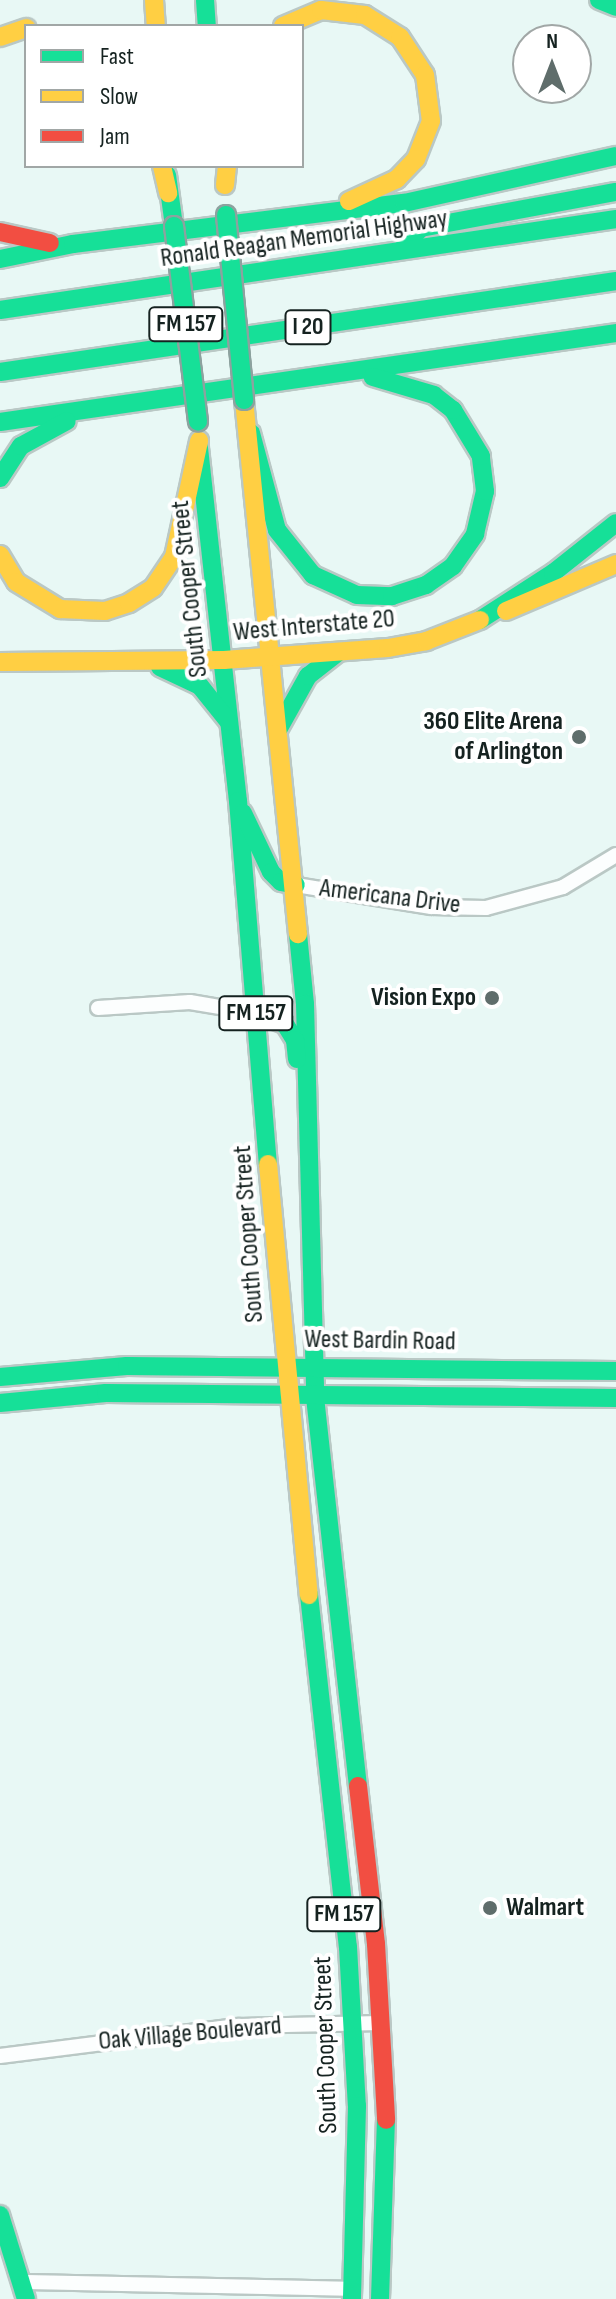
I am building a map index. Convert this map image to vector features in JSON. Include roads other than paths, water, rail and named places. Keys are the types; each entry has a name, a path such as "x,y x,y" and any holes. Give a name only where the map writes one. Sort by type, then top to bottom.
{"main road":[{"path":"154,0 156,24"},
{"path":"205,0 207,24"},
{"path":"599,0 616,7"},
{"path":"277,219 356,199 397,179 416,159 431,121 425,75 414,53 384,24 345,10 321,10 288,24"},
{"path":"0,37 24,29"},
{"path":"0,259 73,244 404,203 616,156"},
{"name":"South Cooper Street","path":"164,168 198,422 231,725 284,1366 353,2023 357,2106 352,2296"},
{"name":"South Cooper Street","path":"225,172 226,215 244,400 251,433 296,885 315,1397 381,2023 386,2106 380,2299"},
{"path":"401,250 421,228 616,192"},
{"name":"Ronald Reagan Memorial Highway","path":"0,310 616,219"},
{"path":"0,232 35,242 73,244"},
{"name":"I 20","path":"0,372 616,281"},
{"path":"0,422 358,374 616,333"},
{"path":"251,433 277,530 313,575 366,596 392,596 426,585 453,566 475,534 485,491 481,456 461,421 434,395 358,374"},
{"path":"0,478 21,446 43,429 139,402"},
{"path":"0,555 16,582 60,609 105,611 129,603 153,588 174,557 199,441"},
{"path":"480,620 553,573 616,523"},
{"name":"West Interstate 20","path":"0,662 224,660 426,641 562,591 616,564"},
{"path":"279,728 308,676 342,651"},
{"path":"143,663 176,671 200,686 231,725"},
{"path":"238,801 271,872 281,882 296,885"},
{"path":"256,1013 285,1024 295,1040 307,1123"},
{"name":"West Bardin Road","path":"0,1377 78,1368 284,1366 616,1371"},
{"path":"0,1403 106,1393 616,1398"},
{"path":"0,2215 5,2250 24,2291"}],"street":[{"name":"Americana Drive","path":"296,885 431,907 486,908 563,887 616,855"},
{"path":"98,1008 190,1002 256,1013"},
{"name":"Oak Village Boulevard","path":"0,2056 239,2026 381,2023"},
{"path":"24,2291 352,2296"}],"place":[{"name":"360 Elite Arena of Arlington","path":"579,737"},
{"name":"Vision Expo","path":"492,998"},
{"name":"Walmart","path":"490,1908"}]}
